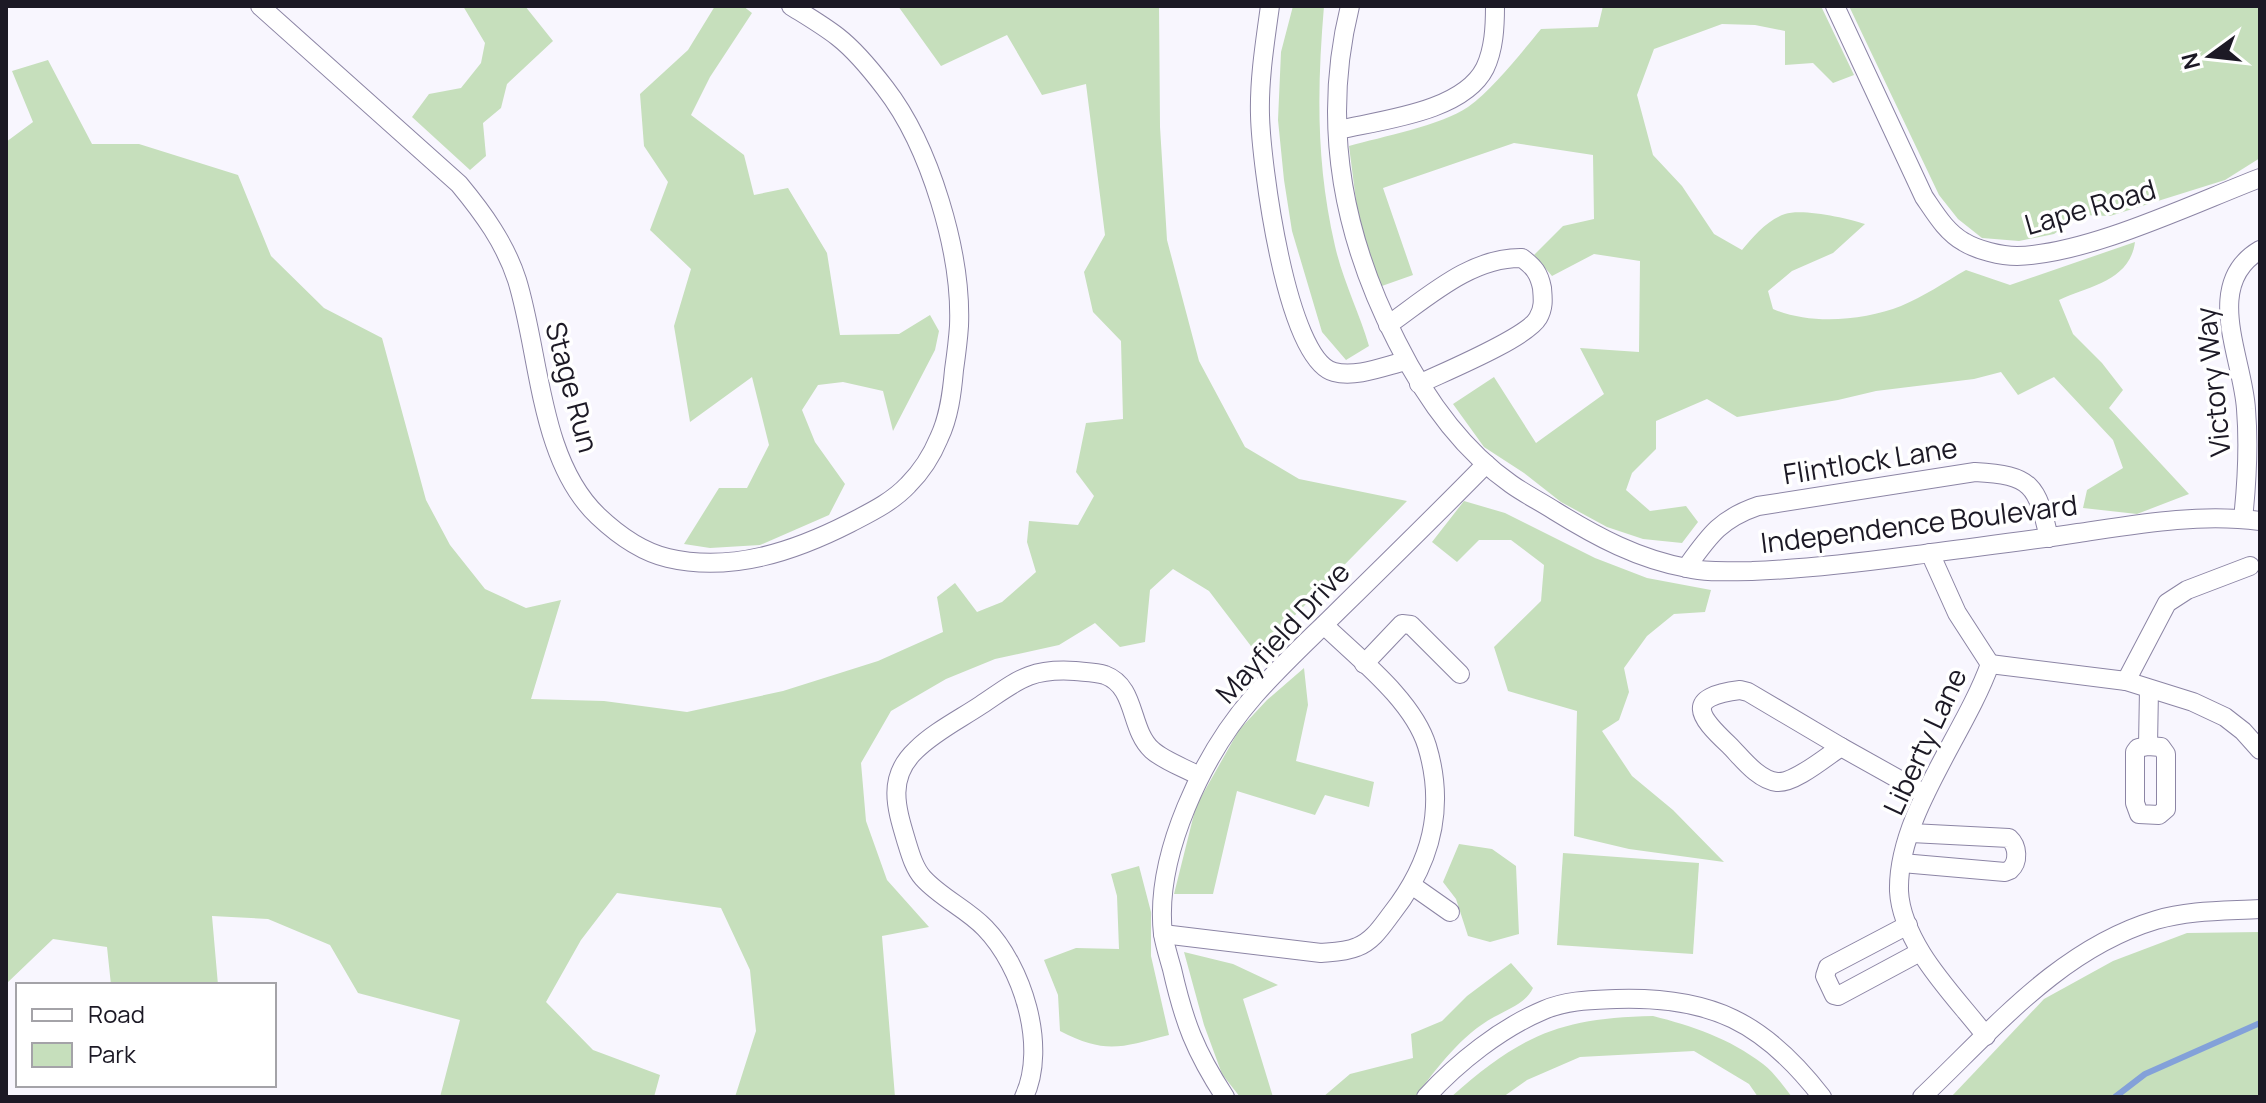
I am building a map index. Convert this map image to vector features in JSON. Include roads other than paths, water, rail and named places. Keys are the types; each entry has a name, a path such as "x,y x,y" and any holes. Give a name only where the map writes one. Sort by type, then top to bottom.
{"street":[{"name":"Stage Run","path":"260,6 459,184 483,213 501,243 516,279 556,451 575,487 597,515 636,546 665,557 693,562 776,554 820,538 884,505 907,486 922,468 940,437 951,400 959,326 958,289 947,228 925,156 887,90 840,38 791,6"},
{"path":"1270,6 1262,64 1260,113 1264,172 1281,273 1299,322 1318,363 1334,372 1361,372 1406,361"},
{"name":"Independence Boulevard","path":"1350,6 1340,60 1338,130 1341,183 1361,261 1388,325 1419,384 1454,432 1486,464 1510,483 1606,542 1686,568 1715,572 1810,569 2162,520 2252,520"},
{"path":"1338,130 1437,106 1477,79 1485,68 1492,47 1495,6"},
{"name":"Lape Road","path":"1835,6 1924,197 1939,220 1963,242 2015,256 2061,249 2111,235 2260,178"},
{"name":"Victory Way","path":"2252,520 2246,405 2229,323 2230,290 2237,271 2260,250"},
{"path":"1388,325 1456,278 1487,262 1522,258 1535,268 1544,301 1537,320 1514,337 1419,384"},
{"name":"Mayfield Drive","path":"1225,1097 1200,1059 1182,1013 1163,934 1170,857 1180,821 1199,776 1253,697 1486,464"},
{"name":"Flintlock Lane","path":"1686,568 1722,522 1738,512 1758,506 1975,472 2008,474 2030,487 2041,503 2049,538"},
{"name":"Liberty Lane","path":"1930,553 1957,613 1990,664 1979,695 1925,794 1902,863 1899,894 1920,952 1986,1036"},
{"path":"2126,681 2167,603 2187,590 2250,566"},
{"path":"1364,664 1402,624 1411,625 1460,674"},
{"path":"1163,934 1321,953 1341,952 1359,947 1373,937 1413,886 1432,838 1436,801 1426,745 1411,715 1379,677 1324,625"},
{"path":"1990,664 2126,681 2193,702 2225,717 2260,750"},
{"path":"1024,1097 1032,1070 1033,1044 1023,990 1008,959 984,927 921,877 911,857 895,805 895,783 902,768 915,750 1011,684 1029,674 1048,669 1094,673 1118,683 1128,696 1142,737 1152,751 1199,776"},
{"path":"2148,746 2149,689"},
{"path":"1841,747 1793,779 1778,782 1758,774 1704,722 1702,708 1716,694 1740,690 1748,692 1925,794"},
{"path":"1902,863 2005,872 2016,863 2016,847 2009,838 1911,833"},
{"path":"1413,886 1450,912"},
{"path":"1922,1097 2041,982 2115,935 2158,920 2196,912 2260,909"},
{"path":"1908,925 1828,967 1825,976 1834,995 1838,996 1920,952"},
{"path":"1426,1097 1443,1079 1489,1043 1517,1023 1547,1009 1577,1000 1651,998 1699,1004 1763,1035 1793,1063 1822,1097"}],"waterway":[{"path":"2115,1097 2145,1074 2260,1023"}]}
